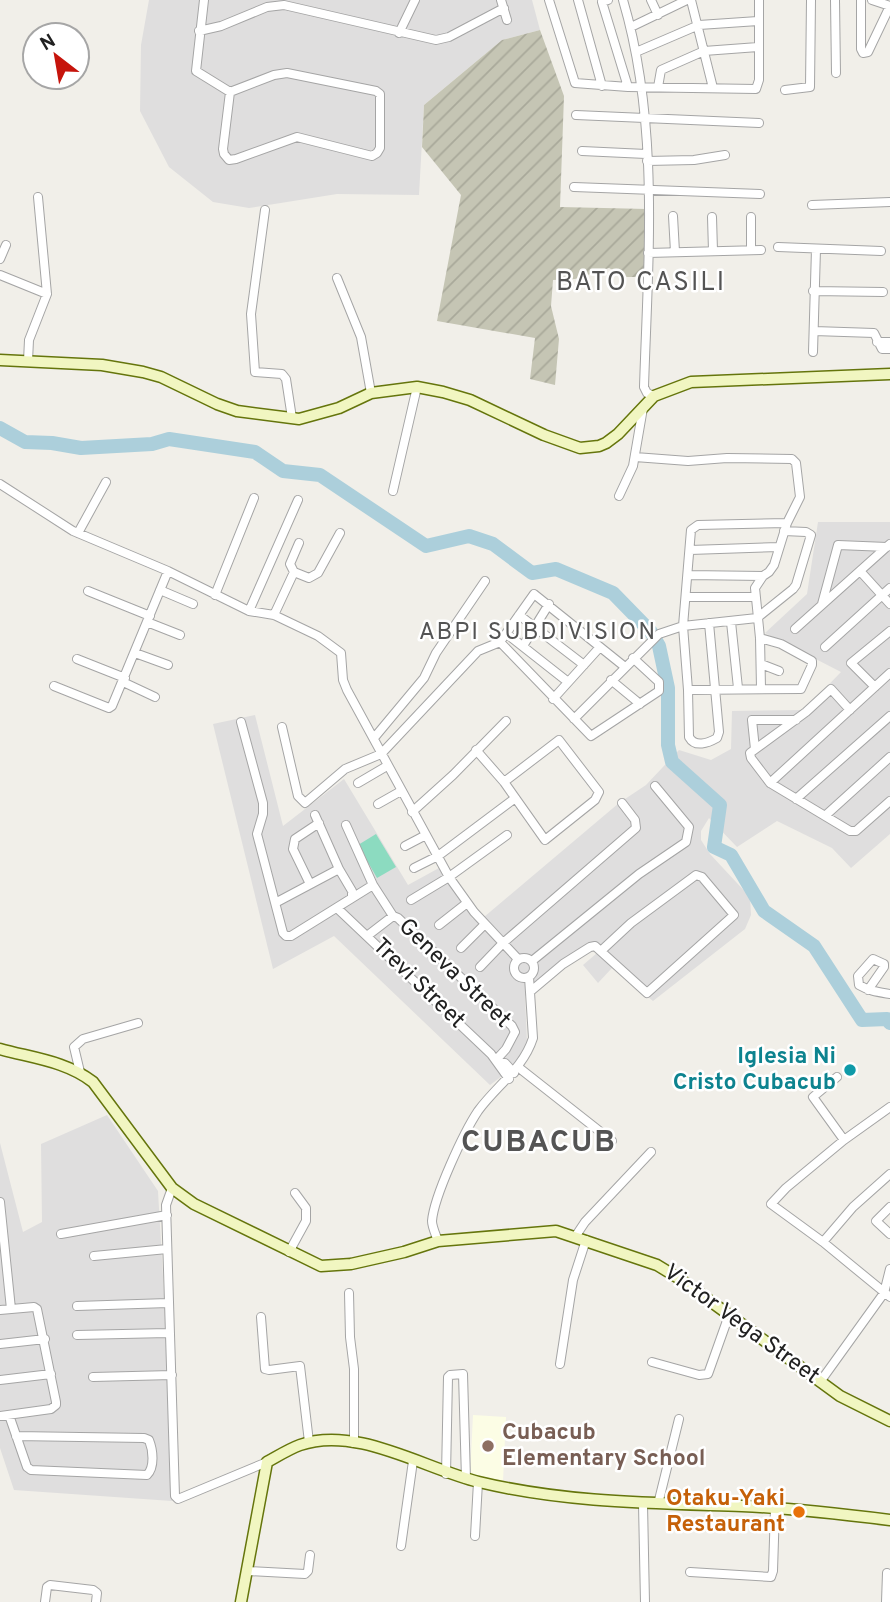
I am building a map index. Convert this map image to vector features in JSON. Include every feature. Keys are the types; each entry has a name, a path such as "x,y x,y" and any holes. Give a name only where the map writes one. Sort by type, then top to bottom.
{"street":[{"path":"204,0 196,71 230,92"},
{"path":"399,33 415,0"},
{"path":"550,0 575,83 628,87 757,89 758,0"},
{"path":"578,0 602,86"},
{"path":"608,0 602,2 628,87"},
{"path":"623,0 636,52 650,189 644,387 647,393 653,396"},
{"path":"652,0 657,15"},
{"path":"631,27 689,0 699,25 713,88"},
{"path":"785,90 810,87 811,0"},
{"path":"835,0 836,74"},
{"path":"861,0 863,53 868,52 890,6 872,0"},
{"path":"199,31 275,5 436,40 449,37 502,4 507,20"},
{"path":"636,52 699,25 758,21"},
{"path":"658,87 662,70 704,51 758,47"},
{"path":"287,73 376,91 381,97 380,148 374,155 297,137 229,160 223,149 230,92 274,75 287,73"},
{"path":"576,115 759,123"},
{"path":"582,151 694,160 725,155"},
{"path":"574,187 761,194"},
{"path":"28,361 29,340 47,293 38,197"},
{"path":"812,205 890,202"},
{"path":"265,211 251,314 255,372 282,374 286,379 292,418"},
{"path":"673,216 675,252"},
{"path":"712,217 713,251"},
{"path":"751,217 751,250"},
{"path":"0,259 6,245"},
{"path":"778,247 881,251"},
{"path":"813,352 816,249"},
{"path":"648,253 761,250"},
{"path":"0,275 47,293"},
{"path":"337,278 361,337 371,393"},
{"path":"813,291 883,292"},
{"path":"814,331 874,333 882,349 890,349"},
{"path":"877,342 890,342"},
{"path":"0,360 102,365 143,372 161,377 237,411 299,419 320,414 371,393 417,387 470,400 544,435 580,448 606,443 653,396 691,382 890,374"},
{"path":"393,491 417,387"},
{"path":"619,496 633,466 643,408"},
{"path":"635,457 688,461 727,458 792,459 796,463 800,497 785,527 774,565 762,576 755,588 761,688"},
{"path":"78,533 106,482"},
{"path":"0,484 78,533 249,611 274,615 317,636 341,653 343,680 449,877 467,903 518,959"},
{"path":"215,595 254,498"},
{"path":"249,611 298,500"},
{"path":"574,719 659,634 683,626 757,618 796,585 811,536 806,532 785,527 698,525 691,530 683,626 689,737 696,743 707,744 717,738 719,732 709,624"},
{"path":"299,543 290,564 294,572 309,578 318,573 340,533"},
{"path":"822,604 838,545 889,545"},
{"path":"795,629 889,545"},
{"path":"690,550 779,547"},
{"path":"860,571 890,604"},
{"path":"54,687 109,708 114,704 168,572"},
{"path":"274,615 294,572"},
{"path":"688,575 762,576"},
{"path":"374,738 424,678 436,653 485,581"},
{"path":"825,647 890,588"},
{"path":"160,590 193,604"},
{"path":"88,591 180,635"},
{"path":"282,727 298,796 305,803 345,769 381,754 478,651 500,642 534,594 625,667"},
{"path":"686,597 755,597"},
{"path":"523,646 549,604"},
{"path":"519,615 584,665"},
{"path":"732,622 738,688"},
{"path":"875,687 851,663 890,631"},
{"path":"507,634 568,682"},
{"path":"688,690 801,689 812,663 810,659 781,644 760,638"},
{"path":"500,642 591,736 659,691 660,685 633,658"},
{"path":"553,699 600,647"},
{"path":"135,653 168,665"},
{"path":"77,659 155,697"},
{"path":"761,664 779,671"},
{"path":"769,783 890,673"},
{"path":"611,680 640,705"},
{"path":"850,710 831,689 750,755 769,783 850,831 856,831 890,801"},
{"path":"796,799 890,716"},
{"path":"755,749 752,720 796,720"},
{"path":"412,812 506,721"},
{"path":"241,722 262,803 263,814 257,834 263,865 286,936 291,936 373,885"},
{"path":"476,750 504,782 545,840 595,800 599,792 559,740 504,782"},
{"path":"826,815 890,757"},
{"path":"358,783 387,766"},
{"path":"532,961 639,874 686,842 690,827 655,786"},
{"path":"378,804 401,791"},
{"path":"414,868 438,856 514,799"},
{"path":"480,967 503,943 636,828 635,820 622,803"},
{"path":"310,884 293,849 293,843 317,819 352,891 352,898"},
{"path":"346,825 373,885 393,916"},
{"path":"405,846 425,835"},
{"path":"411,900 449,877 507,835"},
{"path":"277,902 339,869"},
{"path":"531,991 563,964 595,946 647,993 734,915 702,877 696,875 631,923 602,950"},
{"path":"439,925 467,903"},
{"name":"Trevi Street","path":"337,908 497,1061 499,1068 513,1073 612,1142"},
{"name":"Geneva Street","path":"367,936 393,916 512,1026 515,1031 514,1038 497,1061"},
{"path":"461,948 485,924"},
{"path":"523,957 532,961 534,973 529,977 517,976 514,964 518,959 523,957"},
{"path":"438,1241 432,1224 450,1169 479,1110 513,1073 533,1038 529,977"},
{"path":"868,990 890,994"},
{"path":"80,1072 74,1047 83,1039 138,1023"},
{"name":"Victor Vega Street","path":"0,1049 60,1064 80,1072 100,1092 172,1188 194,1204 321,1266 344,1266 438,1241 556,1231 657,1265 840,1396 890,1420"},
{"path":"837,1077 813,1097 844,1140"},
{"path":"887,1295 823,1242 771,1204 786,1188 844,1140 890,1107"},
{"path":"561,1364 573,1280 585,1223 651,1152"},
{"path":"823,1242 853,1207 890,1174"},
{"path":"172,1188 166,1205 166,1215 168,1333 176,1499 309,1442 333,1441 374,1446 446,1474 521,1492 643,1504 775,1508 890,1520"},
{"path":"289,1252 306,1221 306,1208 295,1193"},
{"path":"0,1205 3,1274 11,1309"},
{"path":"890,1207 876,1221 890,1234"},
{"path":"61,1234 70,1230 166,1215"},
{"path":"94,1256 167,1249"},
{"path":"820,1382 887,1295 890,1269"},
{"path":"349,1293 354,1368 354,1443"},
{"path":"76,1306 168,1303"},
{"path":"0,1310 37,1309 56,1402 54,1408 5,1415 16,1436 27,1468 37,1471 147,1475 153,1466 151,1446 149,1440 144,1438 16,1436"},
{"path":"652,1362 699,1375 708,1374 729,1315"},
{"path":"261,1317 265,1369 300,1366 309,1442"},
{"path":"78,1335 168,1333"},
{"path":"0,1344 44,1339"},
{"path":"0,1380 51,1374"},
{"path":"446,1474 448,1377 463,1374 466,1479"},
{"path":"93,1377 172,1375"},
{"path":"659,1504 679,1419"},
{"path":"401,1546 413,1461"},
{"path":"241,1602 267,1462"},
{"path":"475,1536 478,1482"},
{"path":"643,1504 645,1602"},
{"path":"690,1572 771,1577 774,1571 775,1508"},
{"path":"247,1571 305,1574 308,1571 310,1555"},
{"path":"887,1573 887,1596"},
{"path":"45,1602 47,1587 50,1585 93,1590 97,1593 96,1602"}],"shaded area":[{"path":"149,0 532,0 540,30 502,40 424,105 419,195 337,194 249,208 213,202 169,167 140,111 141,45"},
{"path":"540,30 564,96 560,207 647,209 644,277 627,277 609,268 575,279 553,280 551,306 559,339 555,385 530,379 535,338 437,321 461,195 422,147 424,105 502,40"},
{"path":"818,522 890,522 890,834 851,868 832,848 777,821 737,847 709,818 701,831 701,840 710,854 750,897 751,915 745,929 653,1001 612,968 598,983 583,965 597,953 588,942 525,996 527,1042 514,1067 490,1085 334,936 273,969 213,724 255,715 283,826 344,779 408,885 439,868 473,919 484,917 619,803 646,785 679,750 711,760 731,749 732,711 804,710 841,672 765,633 807,594"},
{"path":"107,1115 158,1191 171,1416 172,1501 14,1490 0,1448 0,1143 23,1232 42,1222 41,1144"},
{"name":"Cubacub Elementary School","path":"473,1415 506,1417 503,1481 470,1476"}],"green space":[{"path":"376,834 396,867 377,878 358,845"}],"waterway":[{"path":"0,428 25,442 81,448 152,444 169,439 255,452 283,471 320,475 426,546 469,536 493,544 532,573 556,569 613,593 651,632 659,646 668,688 668,745 672,762 720,805 714,847 731,855 764,911 814,946 862,1020 887,1019 890,1023"}],"place":[{"name":"Iglesia Ni Cristo Cubacub","path":"850,1070"},
{"name":"Cubacub Elementary School","path":"488,1446"},
{"name":"Otaku-Yaki Restaurant","path":"799,1512"}],"district":[{"name":"BATO CASILI","path":"641,283"},
{"name":"ABPI SUBDIVISION","path":"538,633"},
{"name":"CUBACUB","path":"539,1143"}]}
